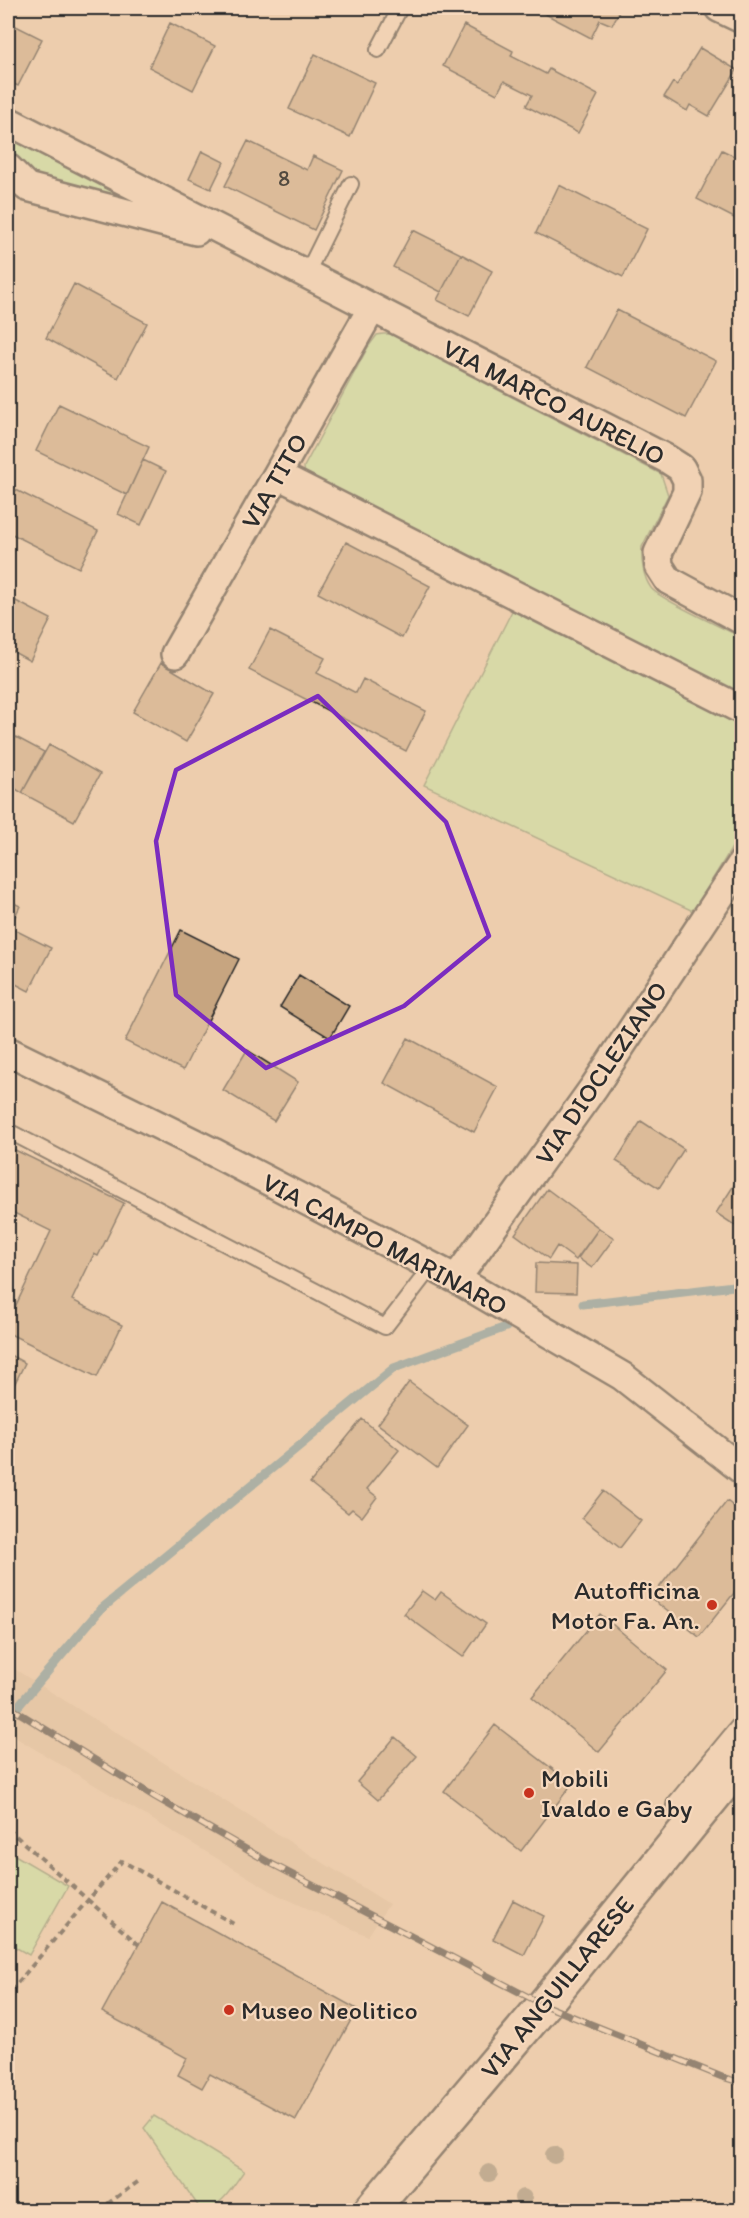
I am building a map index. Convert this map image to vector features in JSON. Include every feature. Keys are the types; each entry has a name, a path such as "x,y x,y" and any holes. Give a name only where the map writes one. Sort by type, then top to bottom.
{"main road":[{"name":"VIA ANGUILLARESE","path":"371,2211 551,1996 741,1761"}],"street":[{"path":"719,8 741,19"},
{"name":"VIA MARCO AURELIO","path":"8,121 681,468 687,480 687,492 658,553 659,566 668,580 741,620"},
{"name":"VIA MARCO AURELIO","path":"8,168 27,187 244,243"},
{"name":"VIA TITO","path":"175,654 372,308"},
{"path":"278,475 741,710"},
{"name":"VIA DIOCLEZIANO","path":"456,1280 594,1087 741,863"},
{"name":"VIA CAMPO MARINARO","path":"8,1051 213,1152 456,1280 622,1376 741,1470"},
{"path":"677,1805 741,1726"}],"lane":[{"path":"378,50 400,8"},
{"path":"306,275 351,184"},
{"path":"8,1133 14,1134 385,1327 431,1266"}],"path":[{"path":"8,1829 139,1945"},
{"path":"8,1994 122,1861 234,1924"},
{"path":"99,2211 139,2181"}],"highlighted area":[{"path":"318,696 446,822 489,936 404,1006 266,1068 176,995 156,841 176,770"}],"shaded area":[{"path":"8,1665 389,1904 368,1936 278,1895 8,1733"}],"green space":[{"path":"8,133 133,200 130,204 28,175 8,156"},
{"path":"390,334 661,474 668,495 642,547 644,574 651,588 666,599 741,637 741,700 305,476 304,467 368,347 377,335"},
{"path":"514,607 741,720 741,833 693,911 424,785"},
{"path":"8,1851 68,1886 29,1955 8,1943"},
{"path":"154,2116 244,2171 215,2206 201,2210 144,2128"}],"building":[{"path":"534,8 621,8 612,25 600,20 591,38"},
{"path":"8,22 42,39 18,86 8,81"},
{"path":"170,23 215,46 193,90 149,67"},
{"path":"464,25 513,51 511,56 546,74 549,69 598,95 578,133 526,106 532,95 504,81 497,94 443,66"},
{"path":"700,48 737,70 709,116 690,105 687,111 664,97 673,82 677,85"},
{"path":"315,54 375,83 350,137 289,109"},
{"path":"248,141 307,170 313,156 343,170 314,230 225,186"},
{"path":"722,150 742,160 742,222 697,199"},
{"path":"202,151 224,162 211,189 189,179"},
{"path":"559,185 647,229 623,277 536,233"},
{"path":"413,230 461,254 441,292 393,267"},
{"path":"461,254 492,271 469,316 437,300"},
{"path":"74,284 147,323 118,378 46,338"},
{"path":"617,310 716,361 686,418 587,367"},
{"path":"59,404 149,447 127,495 36,451"},
{"path":"143,460 166,471 141,525 118,514"},
{"path":"8,486 98,531 79,568 8,532"},
{"path":"346,542 430,586 402,638 318,593"},
{"path":"8,597 51,619 30,661 8,649"},
{"path":"270,630 325,658 317,673 356,693 363,679 426,711 406,751 249,670"},
{"path":"161,663 214,694 186,742 133,712"},
{"path":"12,735 44,752 22,793 8,784 8,744"},
{"path":"49,745 100,774 74,821 22,793"},
{"path":"8,900 20,906 8,931"},
{"path":"9,927 51,948 29,991 8,980"},
{"path":"181,930 239,959 183,1070 125,1041"},
{"path":"299,975 349,1006 330,1038 280,1007"},
{"path":"408,1038 498,1087 474,1132 384,1083"},
{"path":"247,1050 298,1082 274,1121 223,1090"},
{"path":"641,1121 684,1149 659,1188 616,1161"},
{"path":"13,1149 124,1203 98,1256 94,1254 72,1300 122,1325 97,1377 8,1333 8,1322 51,1231 8,1210 8,1160"},
{"path":"738,1179 742,1181 742,1230 716,1213"},
{"path":"547,1189 599,1228 576,1260 557,1246 549,1259 515,1234"},
{"path":"599,1228 614,1238 592,1268 578,1258"},
{"path":"536,1263 577,1265 576,1293 535,1292"},
{"path":"8,1354 25,1363 8,1397"},
{"path":"409,1382 468,1425 437,1468 378,1424"},
{"path":"362,1419 399,1450 367,1489 377,1497 362,1517 352,1509 348,1513 310,1483"},
{"path":"603,1491 641,1521 620,1548 582,1518"},
{"path":"727,1501 742,1513 742,1583 699,1637 651,1598"},
{"path":"422,1591 435,1600 441,1592 486,1624 463,1657 404,1614"},
{"path":"600,1614 667,1670 599,1752 532,1697"},
{"path":"495,1725 572,1784 521,1851 444,1791"},
{"path":"395,1737 417,1756 378,1800 357,1782"},
{"path":"513,1900 544,1916 524,1955 493,1939"},
{"name":"Museo Neolitico","path":"162,1902 357,2009 296,2120 210,2074 202,2088 178,2075 187,2058 102,2012"}],"waterway":[{"path":"583,1304 742,1285"},
{"path":"8,1718 100,1610 394,1368 506,1327"}],"railway":[{"path":"8,1706 155,1797 272,1864 544,2005 742,2083"}],"place":[{"name":"Autofficina Motor Fa. An.","path":"712,1605"},
{"name":"Mobili Ivaldo e Gaby","path":"529,1793"},
{"name":"Museo Neolitico","path":"229,2010"}]}
